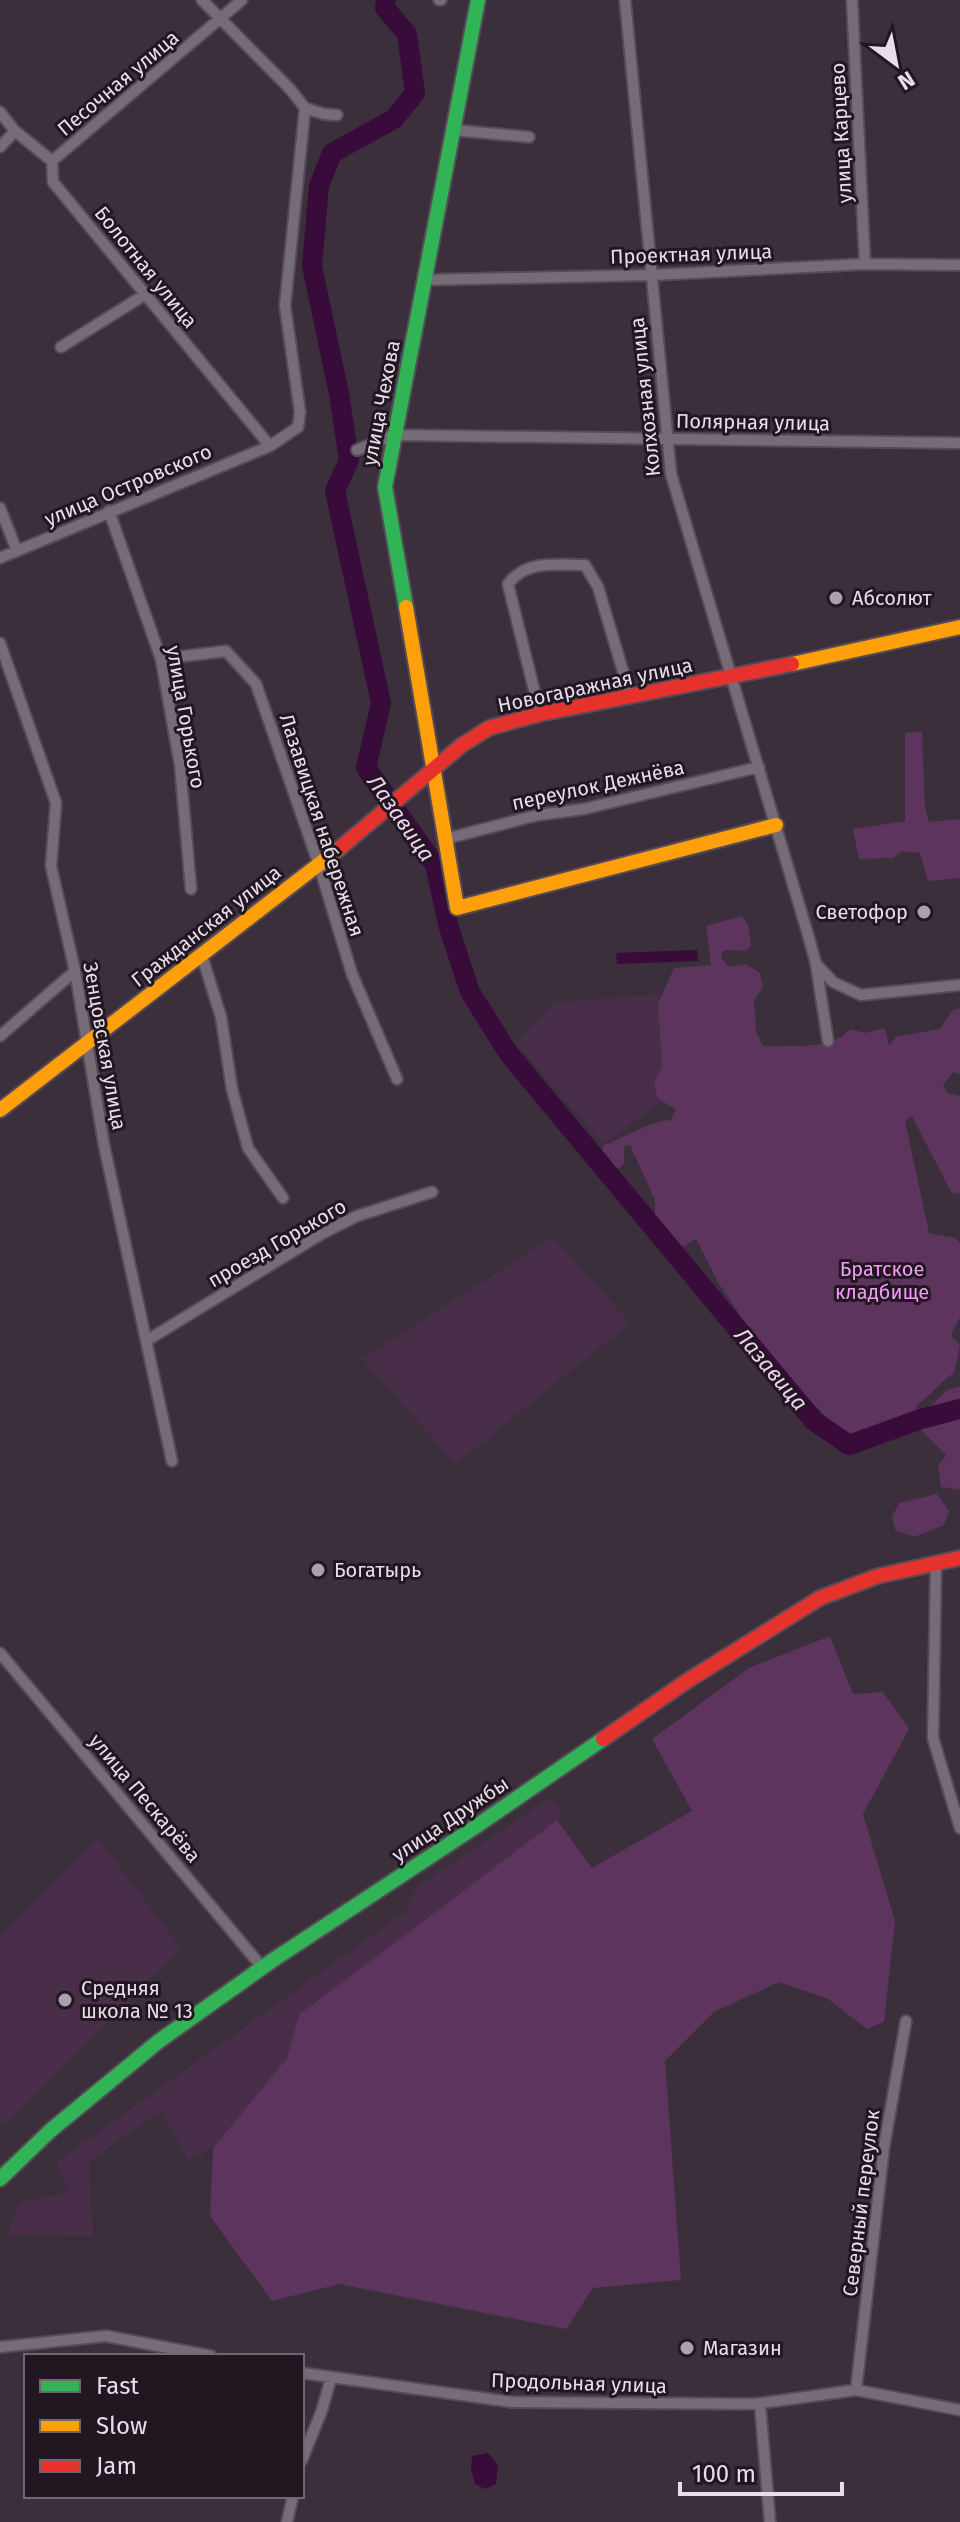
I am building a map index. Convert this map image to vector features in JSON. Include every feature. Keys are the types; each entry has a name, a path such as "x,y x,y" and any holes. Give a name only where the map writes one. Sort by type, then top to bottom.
{"street":[{"path":"202,0 305,108 337,115"},
{"name":"Песочная улица","path":"52,161 242,0"},
{"name":"улица Чехова","path":"478,0 385,487 457,908 776,825"},
{"name":"Колхозная улица","path":"625,0 671,474 816,964 828,1041"},
{"name":"улица Карцево","path":"852,0 865,264"},
{"path":"270,446 298,427 300,412 285,306 305,108"},
{"path":"0,112 15,131 52,161"},
{"path":"452,130 529,137"},
{"path":"0,147 15,131"},
{"name":"Болотная улица","path":"52,161 53,182 270,446"},
{"name":"Проектная улица","path":"424,280 653,275 865,264 960,265"},
{"path":"61,347 146,294"},
{"name":"Полярная улица","path":"357,450 394,435 960,443"},
{"name":"улица Островского","path":"0,558 270,446"},
{"path":"0,508 17,551"},
{"name":"улица Горького","path":"109,511 161,659 180,765 191,889"},
{"path":"540,714 508,584 517,573 543,564 585,565 598,587 630,695"},
{"name":"Новогаражная улица","path":"433,769 489,728 540,714 731,677 960,627"},
{"name":"Зенцовская улица","path":"0,643 56,803 51,866 75,971 104,1145 172,1461"},
{"name":"Лазавицкая набережная","path":"161,659 226,651 256,684 319,865 352,974 397,1079"},
{"name":"переулок Дежнёва","path":"445,839 538,815 584,809 759,767"},
{"name":"Гражданская улица","path":"0,1110 369,826 433,769"},
{"path":"202,956 221,1017 232,1089 248,1148 283,1198"},
{"path":"816,964 833,982 861,995 960,985"},
{"path":"0,1036 75,971"},
{"name":"проезд Горького","path":"146,1341 323,1233 357,1216 432,1192"},
{"name":"улица Дружбы","path":"0,2179 36,2142 144,2049 261,1966 452,1843 652,1705 821,1596 862,1580 960,1558"},
{"path":"936,1563 933,1738 960,1828"},
{"name":"улица Пескарёва","path":"0,1653 261,1966"},
{"name":"Северный переулок","path":"856,2390 884,2147 906,2021"},
{"path":"0,2347 106,2336 200,2354"},
{"name":"Продольная улица","path":"304,2373 512,2402 760,2404 856,2390 960,2410"},
{"path":"304,2455 331,2378"},
{"path":"760,2404 770,2522"},
{"path":"287,2522 293,2498"}],"shaded area":[{"path":"697,950 698,961 617,964 616,953"},
{"path":"660,994 685,1085 603,1144 516,1043 554,1003"},
{"path":"553,1237 630,1323 456,1464 362,1359"},
{"path":"551,1798 562,1813 557,1820 299,2015 287,2058 213,2148 188,2160 161,2110 89,2162 93,2236 7,2235 19,2202 69,2193 57,2162 405,1912 417,1887"},
{"name":"Средняя школа № 13","path":"98,1838 181,1948 6,2124 0,2118 0,1936"},
{"path":"488,2453 498,2465 496,2484 485,2489 475,2484 472,2456"}],"green space":[{"path":"922,731 925,808 929,822 960,819 960,878 928,881 920,853 902,851 893,858 859,859 853,829 905,821 905,733"},
{"name":"Братское кладбище","path":"742,916 748,924 751,945 747,951 724,950 721,957 728,967 746,964 760,973 763,987 754,1000 756,1032 763,1046 821,1044 842,1036 850,1029 865,1033 885,1028 889,1046 896,1037 940,1029 953,1010 960,1008 960,1074 953,1072 943,1085 947,1093 960,1096 960,1193 952,1194 912,1116 905,1121 929,1233 955,1238 960,1243 960,1317 951,1335 960,1345 954,1373 917,1405 914,1418 847,1439 807,1397 792,1392 719,1284 696,1239 682,1247 672,1245 655,1217 655,1200 630,1145 624,1146 624,1164 616,1171 606,1166 600,1154 604,1145 645,1127 671,1120 676,1109 658,1099 654,1083 662,1067 658,1004 674,968 711,965 706,926"},
{"path":"960,1386 959,1490 941,1487 938,1466 946,1455 922,1431 921,1416 946,1391"},
{"path":"937,1494 949,1511 944,1525 914,1537 895,1530 892,1517 899,1503"},
{"path":"830,1636 853,1694 883,1692 909,1729 863,1814 895,1921 884,2022 867,2029 828,1999 779,1982 714,2012 665,2061 681,2280 593,2288 566,2329 339,2284 272,2301 210,2216 213,2148 287,2058 299,2015 557,1820 592,1868 692,1811 652,1739 749,1668"}],"waterway":[{"name":"Лазавица","path":"386,0 385,8 407,34 415,93 394,119 332,153 319,186 312,266 339,394 349,460 335,491 381,703 366,768 435,865 449,928 470,992 509,1054 814,1421 849,1445 921,1419 960,1409"}],"traffic: fast":[{"path":"406,607 385,487 478,0"},
{"path":"0,2179 51,2130 159,2041 273,1960 603,1739"}],"traffic: slow":[{"path":"406,607 457,908 776,825"},
{"path":"792,664 960,627"},
{"path":"0,1110 340,848"}],"traffic: jam":[{"path":"340,848 462,745 489,728 540,714 792,664"},
{"path":"603,1739 687,1681 820,1598 878,1576 960,1558"}],"place":[{"name":"Абсолют","path":"836,598"},
{"name":"Светофор","path":"924,912"},
{"name":"Богатырь","path":"318,1570"},
{"name":"Средняя школа № 13","path":"65,2000"},
{"name":"Магазин","path":"687,2348"}]}
